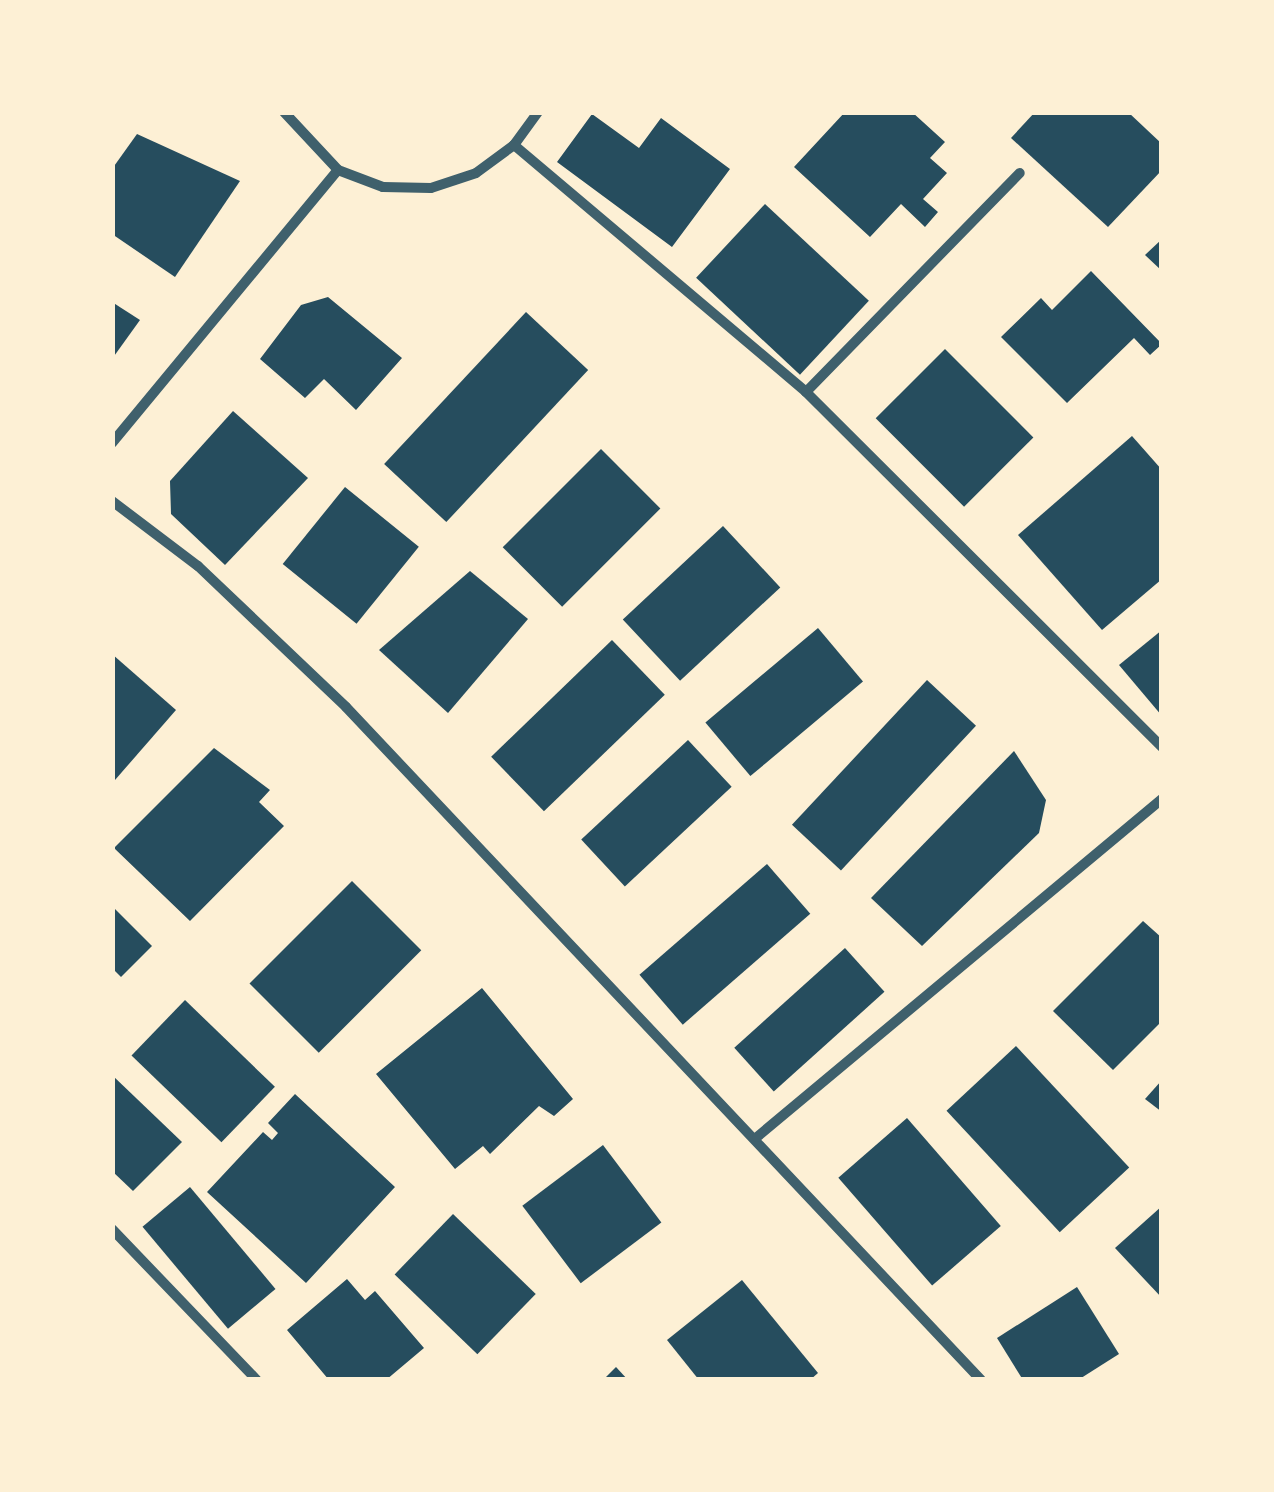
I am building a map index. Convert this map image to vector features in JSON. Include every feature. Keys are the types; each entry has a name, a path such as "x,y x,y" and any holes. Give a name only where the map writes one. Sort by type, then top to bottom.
{"street":[{"path":"284,112 338,170 383,187 430,188 476,173 514,145 538,112"},
{"path":"514,145 806,392 1162,747"},
{"path":"112,444 338,170"},
{"path":"806,392 1020,173"},
{"path":"112,501 198,566 346,707 757,1136 981,1380"},
{"path":"757,1136 1162,799"},
{"path":"112,1229 256,1380"}],"building":[{"path":"845,112 912,112 945,142 930,158 947,173 923,199 938,212 925,227 901,204 870,237 794,167"},
{"path":"1035,112 1128,112 1162,144 1162,170 1108,227 1011,138"},
{"path":"592,114 639,148 661,118 730,169 672,247 557,162"},
{"path":"137,134 240,181 175,277 112,234 112,169"},
{"path":"765,204 869,301 800,375 696,278"},
{"path":"1162,239 1162,271 1145,255"},
{"path":"1091,271 1162,344 1150,355 1134,338 1067,403 1001,337 1041,298 1052,310"},
{"path":"328,297 402,358 356,410 324,379 305,398 260,359 301,305"},
{"path":"112,302 140,320 112,359"},
{"path":"526,312 588,370 446,522 384,464"},
{"path":"945,349 1033,437 964,507 876,418"},
{"path":"233,411 308,478 225,565 171,514 170,481"},
{"path":"1132,436 1162,470 1162,579 1102,630 1018,535"},
{"path":"601,449 660,508 562,607 503,547"},
{"path":"345,487 419,547 357,624 283,564"},
{"path":"723,526 780,587 680,681 623,619"},
{"path":"470,571 528,619 448,713 379,650"},
{"path":"818,628 863,682 750,776 705,722"},
{"path":"1162,630 1162,716 1119,665"},
{"path":"612,640 665,695 544,811 491,757"},
{"path":"112,654 176,710 115,780 112,777"},
{"path":"927,680 976,726 841,871 792,825"},
{"path":"688,740 732,787 625,886 581,840"},
{"path":"214,748 270,790 259,802 284,826 190,921 114,848"},
{"path":"1014,751 1046,800 1039,833 922,946 871,898"},
{"path":"767,864 810,914 683,1025 639,975"},
{"path":"352,881 421,950 319,1053 249,984"},
{"path":"112,906 152,946 121,977 112,968"},
{"path":"1143,921 1162,938 1162,1021 1113,1070 1053,1011"},
{"path":"845,948 884,992 774,1092 734,1048"},
{"path":"482,988 573,1099 554,1116 539,1106 490,1154 483,1146 455,1169 376,1074"},
{"path":"185,1000 275,1087 221,1142 132,1055"},
{"path":"1016,1046 1129,1167 1060,1232 947,1111"},
{"path":"112,1075 182,1142 133,1191 112,1171"},
{"path":"1162,1080 1162,1112 1145,1099"},
{"path":"295,1094 395,1187 306,1283 207,1192 263,1132 272,1140 278,1133 268,1123"},
{"path":"907,1118 1001,1226 932,1286 838,1178"},
{"path":"603,1145 661,1222 581,1283 522,1206"},
{"path":"190,1187 275,1289 228,1329 143,1227"},
{"path":"1162,1206 1162,1298 1115,1248"},
{"path":"453,1214 536,1294 477,1354 395,1274"},
{"path":"347,1279 365,1300 375,1291 424,1348 386,1380 329,1380 287,1330"},
{"path":"742,1280 818,1373 810,1380 699,1380 667,1340"},
{"path":"1077,1287 1119,1354 1078,1380 1023,1380 997,1338"},
{"path":"616,1367 628,1380 603,1380"}]}
